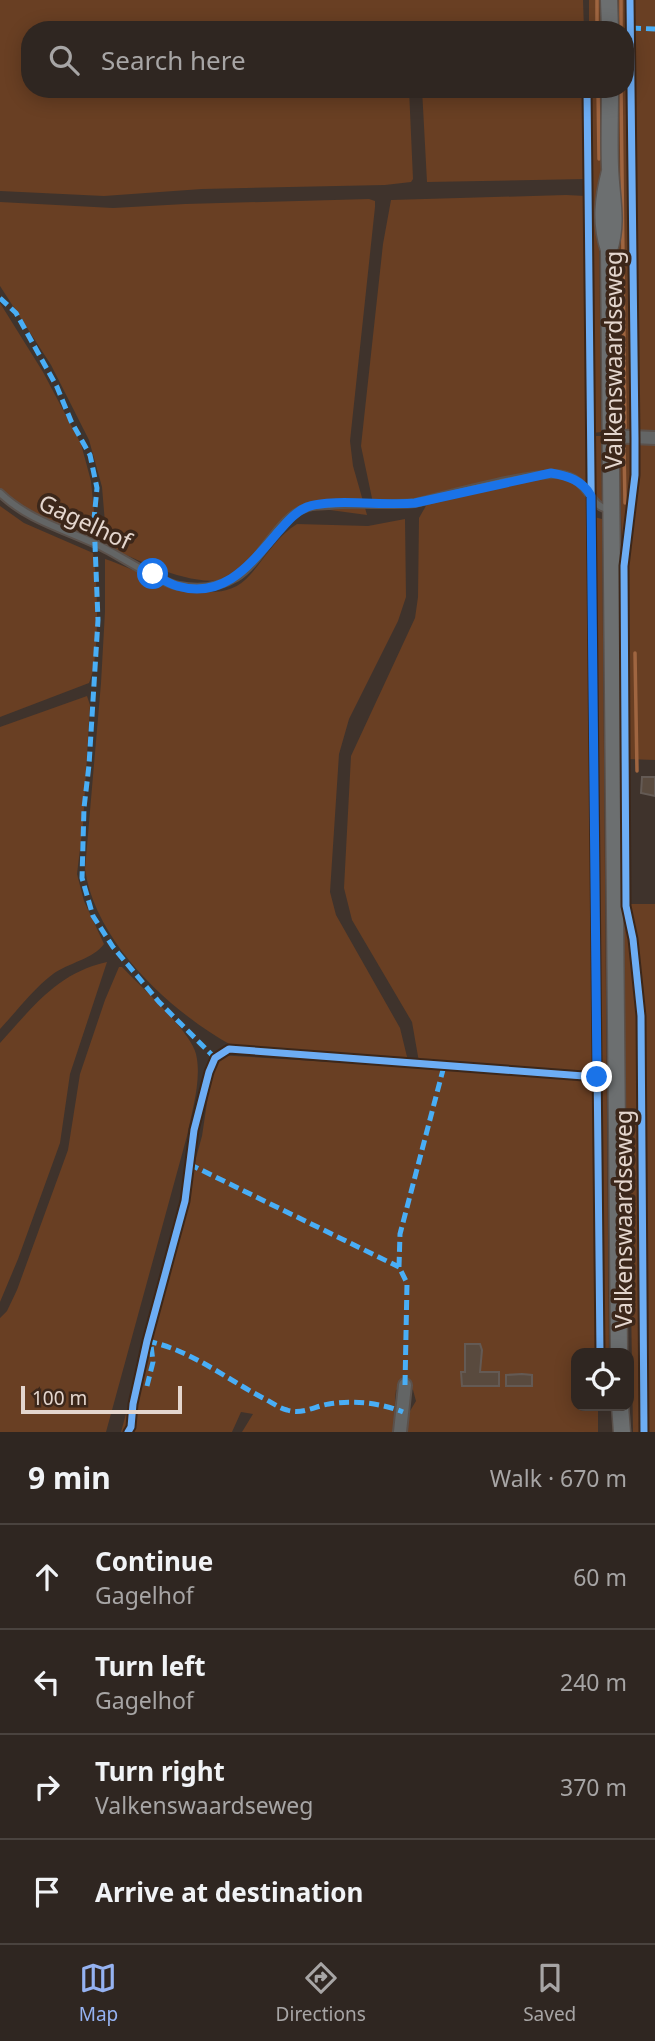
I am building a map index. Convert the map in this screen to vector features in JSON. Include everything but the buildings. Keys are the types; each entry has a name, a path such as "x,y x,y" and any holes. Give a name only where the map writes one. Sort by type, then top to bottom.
{"main road":[{"path":"609,0 610,21"},
{"name":"Valkenswaardseweg","path":"610,98 610,171 614,195 614,234 608,250 609,436 619,1348"},
{"path":"614,1432 620,1411"},
{"path":"620,1411 622,1432"}],"street":[{"path":"609,436 655,438"},
{"path":"400,1432 405,1385"}],"lane":[{"name":"Gagelhof","path":"0,493 13,506 29,516 97,545 177,586 209,589 236,577 293,515 308,506 415,503 551,473 566,475 576,480 588,490 600,508 611,509"}],"shaded area":[{"path":"0,0 583,0 584,21 21,21 21,98 409,98 413,179 411,182 385,185 202,189 104,196 0,191"},
{"path":"589,0 604,0 605,21 589,21"},
{"path":"615,0 629,0 629,21 615,21"},
{"path":"633,0 655,0 655,432 639,433 638,431"},
{"path":"422,98 585,98 586,179 427,182"},
{"path":"589,98 605,98 606,135 599,206 601,432 593,433"},
{"path":"616,98 630,98 633,434 623,431 619,423"},
{"path":"586,196 589,485 567,472 545,471 401,503 373,503 361,446 383,244 391,200"},
{"path":"369,199 375,201 375,207 350,441 353,466 367,515 330,510 296,511 242,570 222,580 189,578 171,573 107,547 102,487 89,440 51,365 0,286 0,202 113,208"},
{"path":"0,303 43,372 81,444 91,481 95,521 91,539 43,519 0,490"},
{"path":"593,436 601,436 602,504 594,495"},
{"path":"633,442 622,548 619,452 624,444"},
{"path":"655,442 655,760 627,759 626,561 638,446 640,443"},
{"path":"550,476 562,477 572,482 589,498 594,1073 590,1075 419,1062 412,1022 352,920 344,888 351,756 415,618 418,597 419,518 427,504"},
{"path":"0,506 24,523 93,553 97,619 95,657 89,683 0,717"},
{"path":"594,517 602,519 609,1348 602,1348"},
{"path":"405,519 406,597 398,621 349,719 339,754 330,892 336,915 400,1028 408,1061 231,1045 184,1013 139,972 103,923 85,869 101,683 105,559 179,587 218,592 235,587 250,575 277,541 297,524 368,526"},
{"path":"87,696 90,705 83,824 77,874 84,901 104,944 94,953 59,970 46,980 0,1029 0,727"},
{"path":"629,904 655,904 655,1432 647,1432 643,1015"},
{"path":"623,913 630,938 638,1023 642,1432 633,1432 634,1348 632,1348 631,1302 626,1258"},
{"path":"107,962 70,1074 60,1143 0,1302 0,1043 35,1004 60,983 89,967"},
{"path":"119,967 175,1021 192,1044 198,1064 197,1084 187,1136 106,1432 0,1432 0,1318 7,1311 17,1290 68,1150 80,1074"},
{"path":"218,1055 590,1078 594,1081 597,1348 571,1348 571,1411 598,1411 598,1432 404,1432 407,1416 416,1401 413,1390 407,1386 396,1390 398,1415 394,1432 242,1432 253,1414 241,1412 232,1432 121,1432 202,1136 215,1057"}],"waterway":[{"path":"597,0 597,21"},
{"path":"621,0 621,21"},
{"path":"598,98 599,159"},
{"path":"621,98 625,428"},
{"path":"624,448 625,503"},
{"path":"635,653 637,771"}],"marked path":[{"path":"634,28 655,29"},
{"path":"0,298 16,313 57,387 71,421 90,455 97,488 94,519 98,620 84,808 82,878 93,916 113,947 159,1002 215,1058"},
{"path":"405,1385 407,1283 399,1267 400,1234 444,1066"},
{"path":"189,1164 399,1267"},
{"path":"147,1341 193,1358 287,1410 308,1410 329,1404 358,1402 386,1406 403,1412"},
{"path":"147,1386 153,1362 151,1345"}],"cycle path":[{"path":"630,0 630,21"},
{"path":"587,98 600,1348"},
{"path":"631,98 635,475 624,566 626,906 633,939 641,1016 644,1432"},
{"path":"128,1432 147,1341 185,1201 194,1130 215,1058 229,1049 597,1077"}],"route":[{"path":"153,574 177,586 209,589 236,577 246,569 293,515 308,506 415,503 551,473 566,475 588,490 591,496 597,1077"}]}
